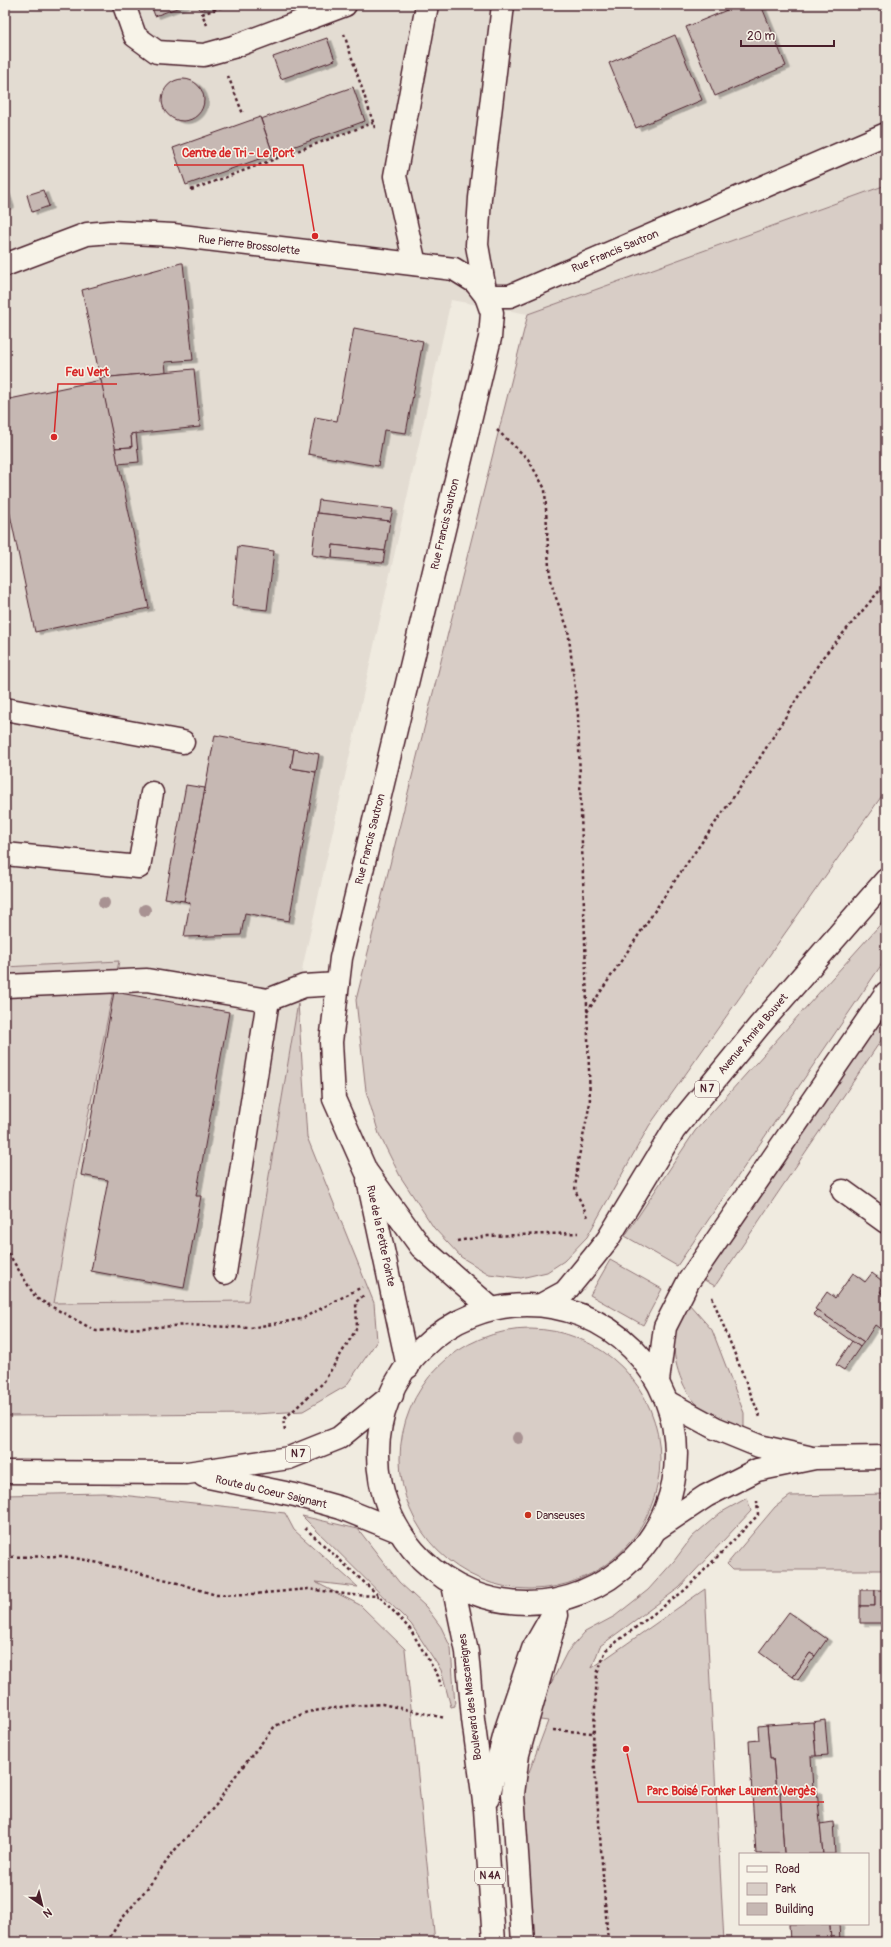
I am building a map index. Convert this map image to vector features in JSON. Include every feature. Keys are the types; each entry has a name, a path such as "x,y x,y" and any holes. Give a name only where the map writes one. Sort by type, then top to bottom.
{"main road":[{"path":"124,5 135,36 157,52 204,56 233,47 345,5"},
{"path":"415,264 395,176 427,5"},
{"path":"486,296 477,245 479,206 503,5"},
{"name":"Rue Francis Sautron","path":"366,1171 334,1099 331,1042 341,958 490,338 492,313 486,296 510,296 886,134"},
{"name":"Rue Pierre Brossolette","path":"5,264 87,234 111,232 173,235 454,269 475,282 486,296"},
{"path":"5,709 183,742"},
{"path":"5,854 139,867 152,793"},
{"name":"Avenue Amiral Bouvet","path":"541,1305 565,1292 593,1258 608,1239 674,1130 758,1026 886,880"},
{"path":"5,986 147,980 268,1000 304,986 338,984"},
{"path":"658,1381 665,1327 688,1282 886,993"},
{"path":"225,1273 268,1000"},
{"name":"Rue de la Petite Pointe","path":"366,1171 421,1247 492,1309"},
{"name":"Rue de la Petite Pointe","path":"366,1171 389,1272 408,1367"},
{"path":"843,1191 886,1222"},
{"path":"516,1304 541,1305 581,1314 617,1333 658,1381 669,1403 677,1445 674,1488 658,1528 633,1561 600,1585 561,1600 524,1604 488,1599 453,1585 422,1562 398,1531 382,1494 377,1455 381,1425 392,1394 408,1367 428,1342 458,1322 492,1309 516,1304"},
{"name":"Route du Coeur Saignant","path":"5,1472 187,1473 289,1458 339,1438 392,1394"},
{"path":"669,1403 715,1428 759,1446 815,1458"},
{"path":"658,1528 706,1496 757,1470 815,1458 886,1457"},
{"name":"Route du Coeur Saignant","path":"187,1473 295,1495 341,1508 398,1531"},
{"name":"Boulevard des Mascareignes","path":"453,1585 467,1652 473,1719 485,1809 494,1942"},
{"path":"524,1942 513,1794 518,1754 561,1600"},
{"name":"Boulevard des Mascareignes","path":"485,1809 507,1726 533,1649 561,1600"}],"path":[{"path":"208,28 202,14 228,5"},
{"path":"342,28 377,134"},
{"path":"226,70 243,114"},
{"path":"191,190 373,123"},
{"path":"473,408 528,459 545,489 549,568 553,590 568,629 578,715 586,1013 590,1103 578,1161 576,1190 591,1225"},
{"path":"586,1013 676,879 751,772 823,657 886,583"},
{"path":"421,1247 488,1236 579,1233"},
{"path":"5,1248 36,1298 96,1331 188,1325 250,1328 301,1319 332,1304 389,1272"},
{"path":"289,1458 283,1420 323,1383 357,1328 356,1302 389,1272"},
{"path":"716,1291 712,1298 763,1424 759,1446"},
{"path":"608,1942 593,1733 597,1674 606,1650 685,1590 758,1515 757,1470"},
{"path":"295,1495 296,1518 311,1534 379,1596 410,1629 438,1676 442,1690"},
{"path":"5,1557 62,1556 80,1559 170,1581 216,1595 254,1594 308,1589 352,1595 379,1596"},
{"path":"107,1942 120,1921 149,1886 174,1851 216,1805 233,1779 275,1726 307,1712 348,1706 382,1704 449,1719 447,1712"},
{"path":"525,1728 593,1733"}],"shaded area":[{"path":"5,5 886,5 886,185 528,314 451,300 303,965 298,1003 248,1301 54,1303 76,1177 119,961 5,967"}],"green space":[{"path":"886,185 886,790 649,1126 587,1237 564,1261 547,1272 521,1278 489,1274 461,1257 434,1228 400,1176 379,1134 366,1091 356,1000 528,314"},
{"path":"886,918 886,958 677,1266 625,1236 695,1131"},
{"path":"119,961 76,1177 54,1303 248,1301 298,1003 307,1137 374,1303 377,1341 346,1386 303,1411 255,1414 5,1416 5,967"},
{"path":"886,1005 886,1033 715,1286 699,1277"},
{"path":"610,1260 662,1289 643,1325 590,1295"},
{"path":"689,1304 712,1330 744,1413 744,1430 703,1409 692,1399 682,1382 678,1372 674,1351 674,1341 677,1328"},
{"path":"530,1329 555,1332 580,1339 602,1351 622,1367 638,1387 650,1409 657,1434 660,1459 657,1484 650,1509 638,1531 622,1551 602,1567 580,1579 555,1586 530,1589 505,1586 480,1579 458,1567 438,1551 422,1531 410,1509 403,1484 400,1459 403,1434 410,1409 422,1387 438,1367 458,1351 480,1339 505,1332"},
{"path":"103,1493 285,1513 294,1530 358,1587 315,1582 360,1605 405,1649 435,1942 5,1942 5,1495"},
{"path":"886,1494 886,1570 733,1570 727,1564 775,1507 790,1496"},
{"path":"747,1498 751,1511 679,1588 600,1646 592,1668 705,1589 724,1942 520,1942 516,1807 548,1721 533,1719 567,1652 585,1632 615,1616 648,1590 674,1561 692,1537 720,1513"},
{"path":"302,1516 358,1529 399,1582 426,1607 441,1627 451,1648 455,1706 451,1707 441,1670 411,1624"}],"building":[{"path":"151,5 185,5 155,16"},
{"path":"198,5 214,5 200,10"},
{"path":"739,5 761,5 786,66 715,96 686,27"},
{"path":"675,35 702,100 636,128 609,63"},
{"path":"327,38 335,60 281,79 273,57"},
{"path":"179,79 187,79 195,82 201,88 204,100 201,112 195,118 187,121 179,121 171,118 165,112 162,104 162,96 165,88 171,82"},
{"path":"353,87 365,121 273,154 261,119"},
{"path":"260,117 273,154 186,185 173,148"},
{"path":"5,190 10,205 5,207"},
{"path":"43,190 49,206 32,212 27,195"},
{"path":"183,263 193,360 165,362 166,372 100,378 82,290"},
{"path":"354,328 423,341 406,433 384,430 378,466 308,454 315,417 337,421"},
{"path":"194,369 200,427 131,434 132,447 115,448 100,378"},
{"path":"101,380 149,608 35,632 5,491 5,400"},
{"path":"136,433 139,462 118,464 115,448 132,447 131,434"},
{"path":"319,500 393,509 390,521 317,513"},
{"path":"317,513 390,521 385,551 333,545 332,558 312,555"},
{"path":"333,545 385,551 383,563 332,558"},
{"path":"238,546 274,551 267,610 232,606"},
{"path":"215,735 294,749 291,768 316,772 289,921 245,913 241,935 184,937 190,903 184,901"},
{"path":"294,749 319,754 316,772 291,768"},
{"path":"186,785 205,788 184,901 165,898"},
{"path":"114,992 229,1012 196,1196 201,1196 184,1288 91,1271 108,1180 81,1175"},
{"path":"853,1273 865,1282 872,1273 886,1284 880,1292 886,1296 886,1333 875,1325 864,1342 815,1309 827,1292 835,1298"},
{"path":"817,1310 864,1342 860,1347 813,1314"},
{"path":"852,1341 860,1347 844,1370 836,1365"},
{"path":"860,1590 875,1590 875,1606 860,1606"},
{"path":"875,1590 886,1590 886,1623 860,1623 860,1606 875,1606"},
{"path":"789,1612 827,1639 815,1656 810,1653 793,1677 759,1652"},
{"path":"810,1653 815,1656 798,1680 793,1677"},
{"path":"825,1720 828,1755 816,1756 813,1722"},
{"path":"813,1722 816,1756 811,1756 813,1790 776,1793 773,1758 770,1758 767,1725"},
{"path":"767,1725 770,1758 773,1758 776,1793 752,1794 749,1741 759,1740 758,1726"},
{"path":"817,1790 823,1853 784,1853 780,1792"},
{"path":"780,1792 784,1853 756,1853 752,1794"},
{"path":"833,1822 835,1853 823,1853 820,1824"},
{"path":"789,1925 830,1925 831,1942 790,1942"},
{"path":"830,1925 839,1925 840,1942 831,1942"}],"place":[{"name":"Centre de Tri - Le Port","path":"315,236"},
{"name":"Feu Vert","path":"54,437"},
{"name":"Danseuses","path":"528,1515"},
{"name":"Parc Boisé Fonker Laurent Vergès","path":"626,1749"}]}
